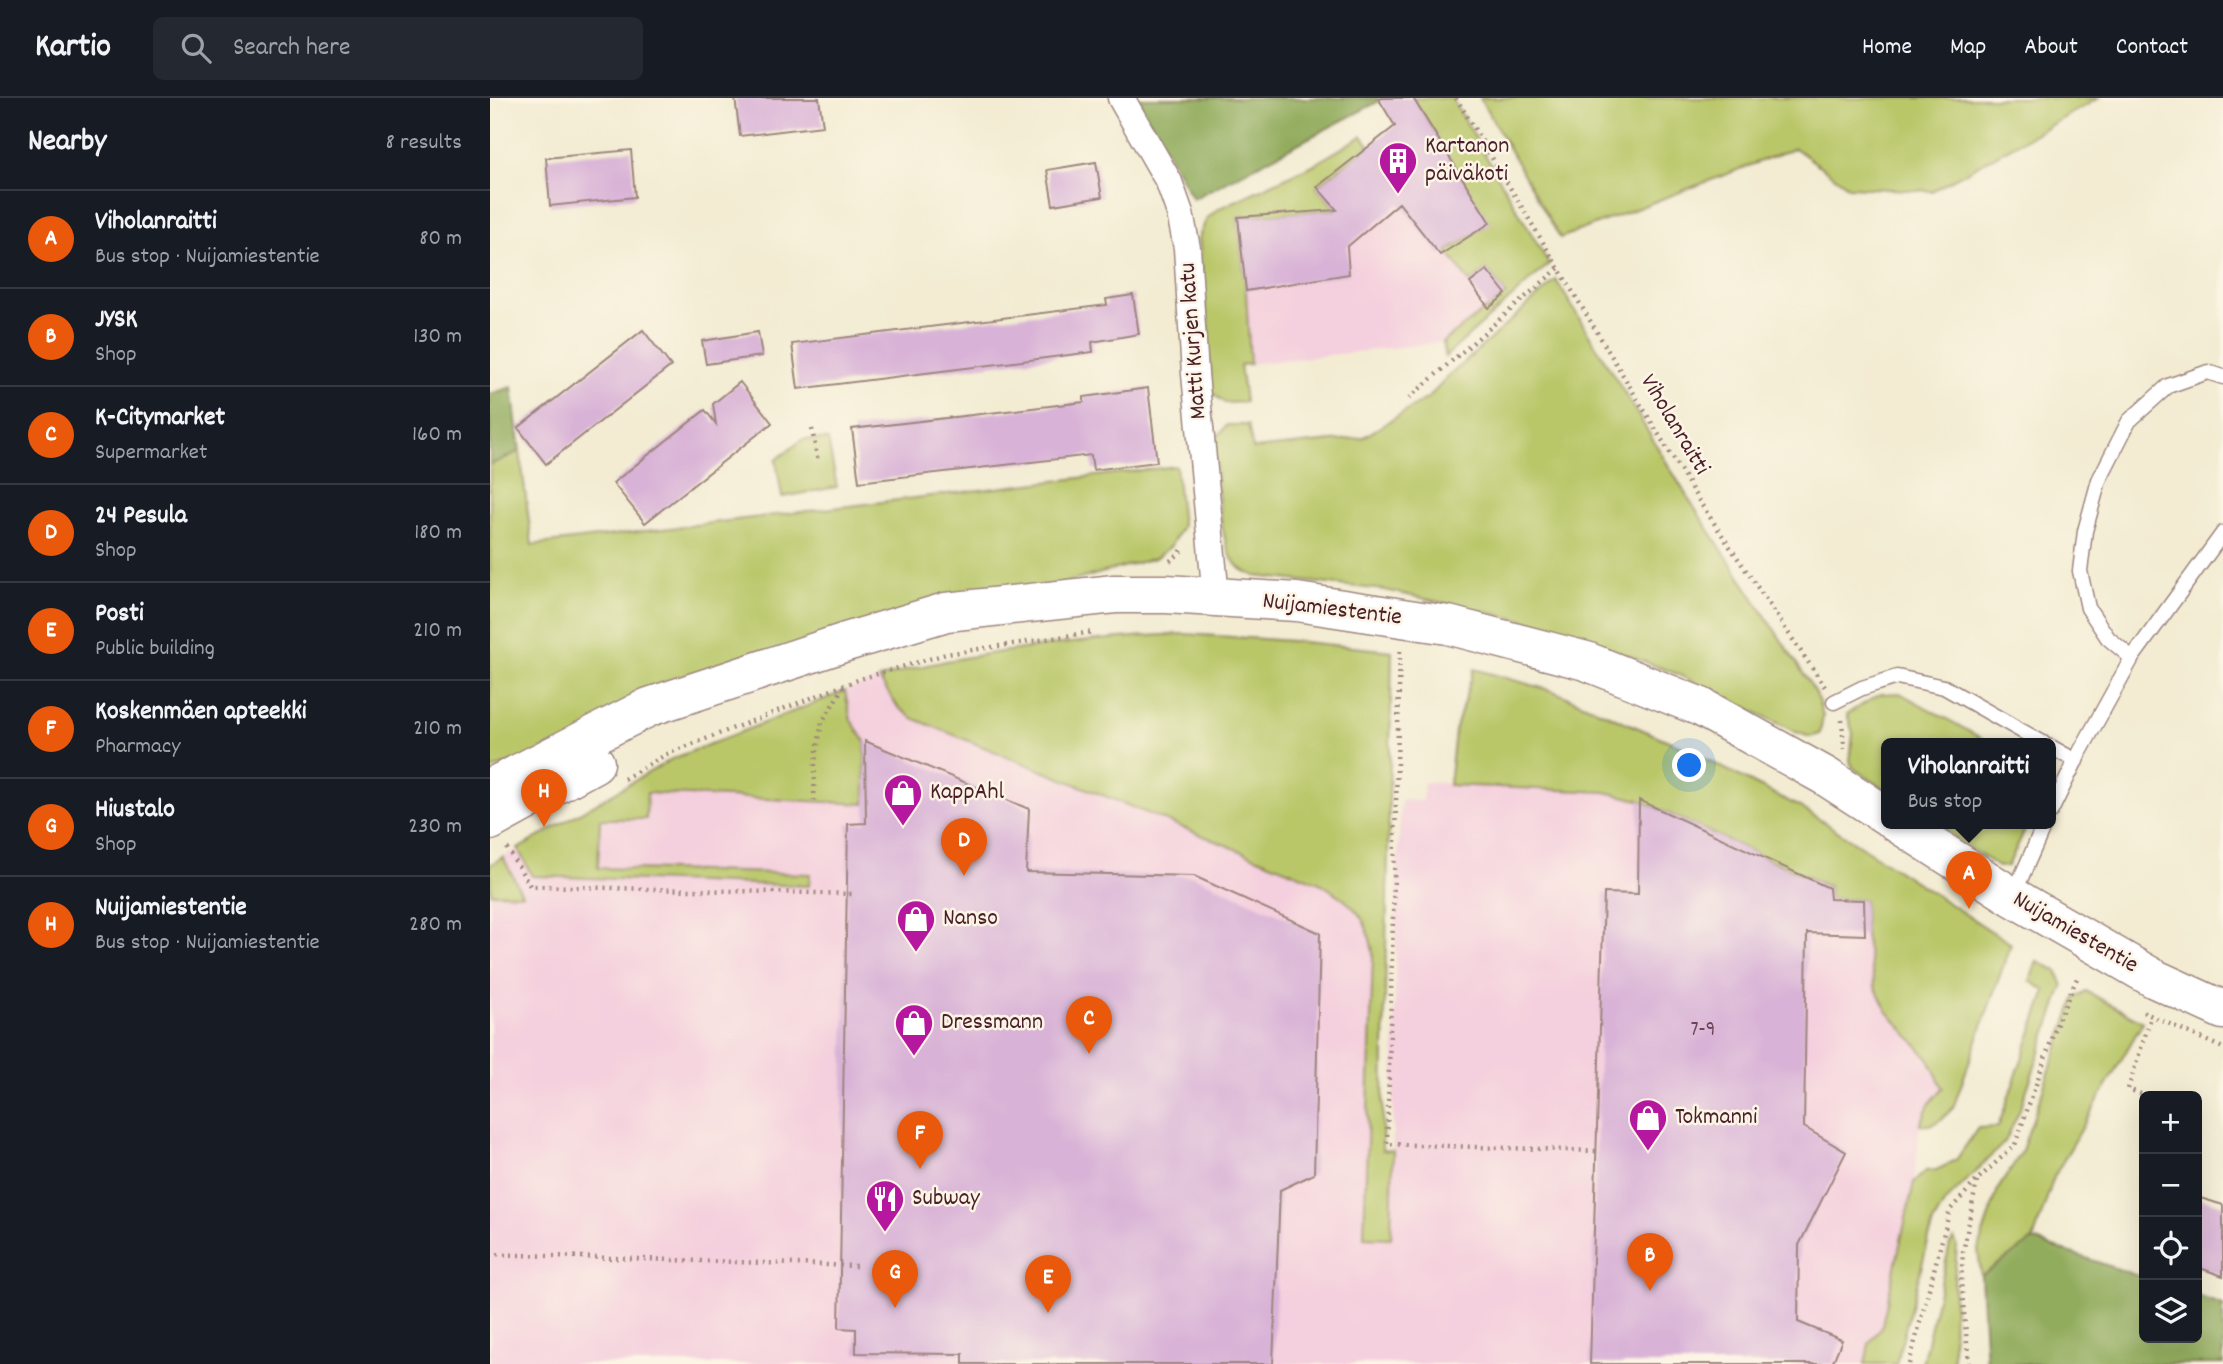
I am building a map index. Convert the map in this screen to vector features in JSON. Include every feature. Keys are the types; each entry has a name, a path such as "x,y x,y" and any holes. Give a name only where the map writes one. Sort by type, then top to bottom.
{"main road":[{"name":"Nuijamiestentie","path":"490,788 649,707 946,612 1115,594 1166,594 1297,602 1448,625 1586,661 1702,706 1825,776 1881,812"},
{"name":"Nuijamiestentie","path":"503,841 657,729 745,676"},
{"name":"Nuijamiestentie","path":"1906,829 2013,897 2155,979 2223,1010"}],"street":[{"name":"Matti Kurjen katu","path":"1121,98 1168,182 1183,224 1216,598"}],"lane":[{"path":"2132,658 2108,638 2088,608 2080,571 2085,531 2099,480 2129,421 2168,386 2208,372 2223,377"},
{"path":"2056,801 2132,658 2223,533"},
{"path":"1834,702 1862,688 1897,677 1944,687 2034,738"},
{"path":"2056,750 2076,761"},
{"path":"2013,897 2042,829"}],"path":[{"name":"Viholanraitti","path":"1456,98 1697,498 1834,702 1843,722 1844,750 1825,776"},
{"path":"1409,398 1560,267"},
{"path":"812,429 818,462"},
{"path":"622,780 667,754 844,685 946,654 1102,631"},
{"path":"1400,647 1387,1144 1597,1151"},
{"path":"814,802 815,762 822,722 844,685"},
{"path":"503,841 530,886 854,894"},
{"path":"1909,1364 1950,1210 1978,1179 2015,1145 2059,1018 2078,976 2068,970"},
{"path":"2139,1010 2223,1048"},
{"path":"2139,1093 2128,1090 2151,1017"},
{"path":"1969,1364 1961,1282 1963,1252 1978,1179"},
{"path":"490,1254 857,1266"}],"shaded area":[{"path":"1399,203 1440,255 1447,251 1489,308 1443,342 1250,364 1246,291 1349,274 1347,247"},
{"path":"879,679 898,707 912,719 1322,884 1354,907 1369,931 1373,953 1364,1237 1391,1237 1397,869 1401,800 1422,801 1424,782 1605,792 1639,800 1829,888 1831,899 1864,900 1865,935 1875,987 1887,1011 1928,1058 1943,1088 1929,1104 1920,1125 1914,1182 1882,1325 1869,1344 1865,1364 490,1364 490,890 492,893 522,894 503,857 518,849 532,876 809,886 809,874 597,868 600,818 646,793 865,804 865,741 851,720 845,691"}],"green space":[{"path":"1137,98 1385,98 1193,199"},
{"path":"1413,98 1452,98 1549,264 1445,357 1443,342 1506,294 1487,270 1470,283 1447,251 1489,223"},
{"path":"1480,98 2099,98 1932,191 1849,187 1795,148 1560,238"},
{"path":"1362,136 1370,146 1317,187 1337,210 1238,217 1250,364 1240,365 1245,402 1225,403 1212,393 1199,237 1207,218 1220,208 1315,164"},
{"path":"1556,280 1690,501 1816,693 1823,716 1820,734 1810,737 1796,732 1675,673 1549,626 1385,590 1255,576 1240,568 1233,560 1221,520 1214,441 1227,425 1248,425 1253,449 1362,438 1429,397"},
{"path":"512,387 520,451 490,465 490,394"},
{"path":"803,439 828,440 837,487 782,497 776,460"},
{"path":"520,451 532,545 1176,466 1182,526 1170,547 1155,558 1065,583 490,770 490,465"},
{"path":"1186,634 1392,651 1382,1150 1393,1151 1391,1238 1364,1237 1373,953 1367,928 1357,912 1322,884 912,718 898,707 879,679 929,665 1015,650"},
{"path":"1474,669 1553,691 1678,745 1802,808 2011,944 1953,1108 1934,1123 1920,1125 1929,1104 1943,1088 1928,1058 1887,1011 1875,987 1865,935 1864,900 1830,899 1829,887 1639,800 1605,792 1449,785 1455,731"},
{"path":"845,691 851,720 865,741 865,804 647,793 646,819 600,819 598,868 810,874 809,886 532,876 518,849 672,759"},
{"path":"1900,693 1981,738 1881,738 1881,787 1853,768 1850,761 1853,733 1847,714 1880,694"},
{"path":"1943,829 2025,829 2008,866 1998,867"},
{"path":"503,857 522,894 491,893 490,865"},
{"path":"2037,961 2057,971 2063,986 2019,1112 2005,1142 1945,1202 1933,1223 1896,1364 1865,1364 1869,1344 1882,1325 1914,1182 1926,1171 1937,1170 1956,1160 1978,1128 1998,1127 2046,991 2030,981"},
{"path":"2086,991 2143,1022 2054,1177 2033,1240 1981,1276 1978,1249 1998,1189 2021,1153 2075,998"},
{"path":"1954,1239 1957,1245 1953,1359 1951,1364 1922,1364 1950,1244"},
{"path":"2033,1240 2139,1276 2139,1343 2202,1343 2202,1298 2223,1305 2223,1364 1986,1364 1981,1276"}],"building":[{"path":"735,98 819,98 823,126 740,136"},
{"name":"Kartanon päiväkoti","path":"1378,98 1413,98 1490,223 1440,255 1399,203 1347,247 1349,274 1246,291 1238,217 1337,210 1317,187 1395,126"},
{"path":"631,150 635,197 550,206 546,158"},
{"path":"1096,162 1102,197 1053,205 1047,170"},
{"path":"1487,270 1506,294 1489,308 1470,283"},
{"path":"1133,295 1139,334 1092,342 1093,352 798,389 792,344 1107,305 1106,299"},
{"path":"643,330 671,366 546,464 518,428"},
{"path":"758,332 762,356 706,364 702,341"},
{"path":"740,382 772,423 645,523 613,483 705,410 716,424 713,404"},
{"path":"1148,388 1157,462 1093,470 1091,455 859,482 852,429 1084,402 1084,397"},
{"path":"865,741 1029,809 1026,872 1194,876 1320,933 1314,1174 1280,1190 1273,1364 963,1364 963,1354 856,1353 856,1329 839,1328 848,824 866,823"},
{"path":"1639,800 1829,888 1830,899 1864,900 1865,935 1807,933 1804,1127 1846,1152 1799,1245 1798,1322 1842,1340 1832,1364 1590,1364 1604,893 1638,894"},
{"path":"2202,1199 2223,1205 2223,1276 2202,1269"}],"place":[{"name":"Kartanon päiväkoti","path":"1398,195"},
{"name":"Nuijamiestentie","path":"544,827"},
{"name":"KappAhl","path":"903,827"},
{"name":"24 Pesula","path":"964,876"},
{"name":"Viholanraitti","path":"1969,909"},
{"name":"Nanso","path":"916,953"},
{"name":"K-Citymarket","path":"1089,1054"},
{"name":"Dressmann","path":"914,1057"},
{"name":"Tokmanni","path":"1648,1152"},
{"name":"Koskenmäen apteekki","path":"920,1169"},
{"name":"Subway","path":"885,1233"},
{"name":"JYSK","path":"1650,1291"},
{"name":"Hiustalo","path":"895,1308"},
{"name":"Posti","path":"1048,1313"}]}
